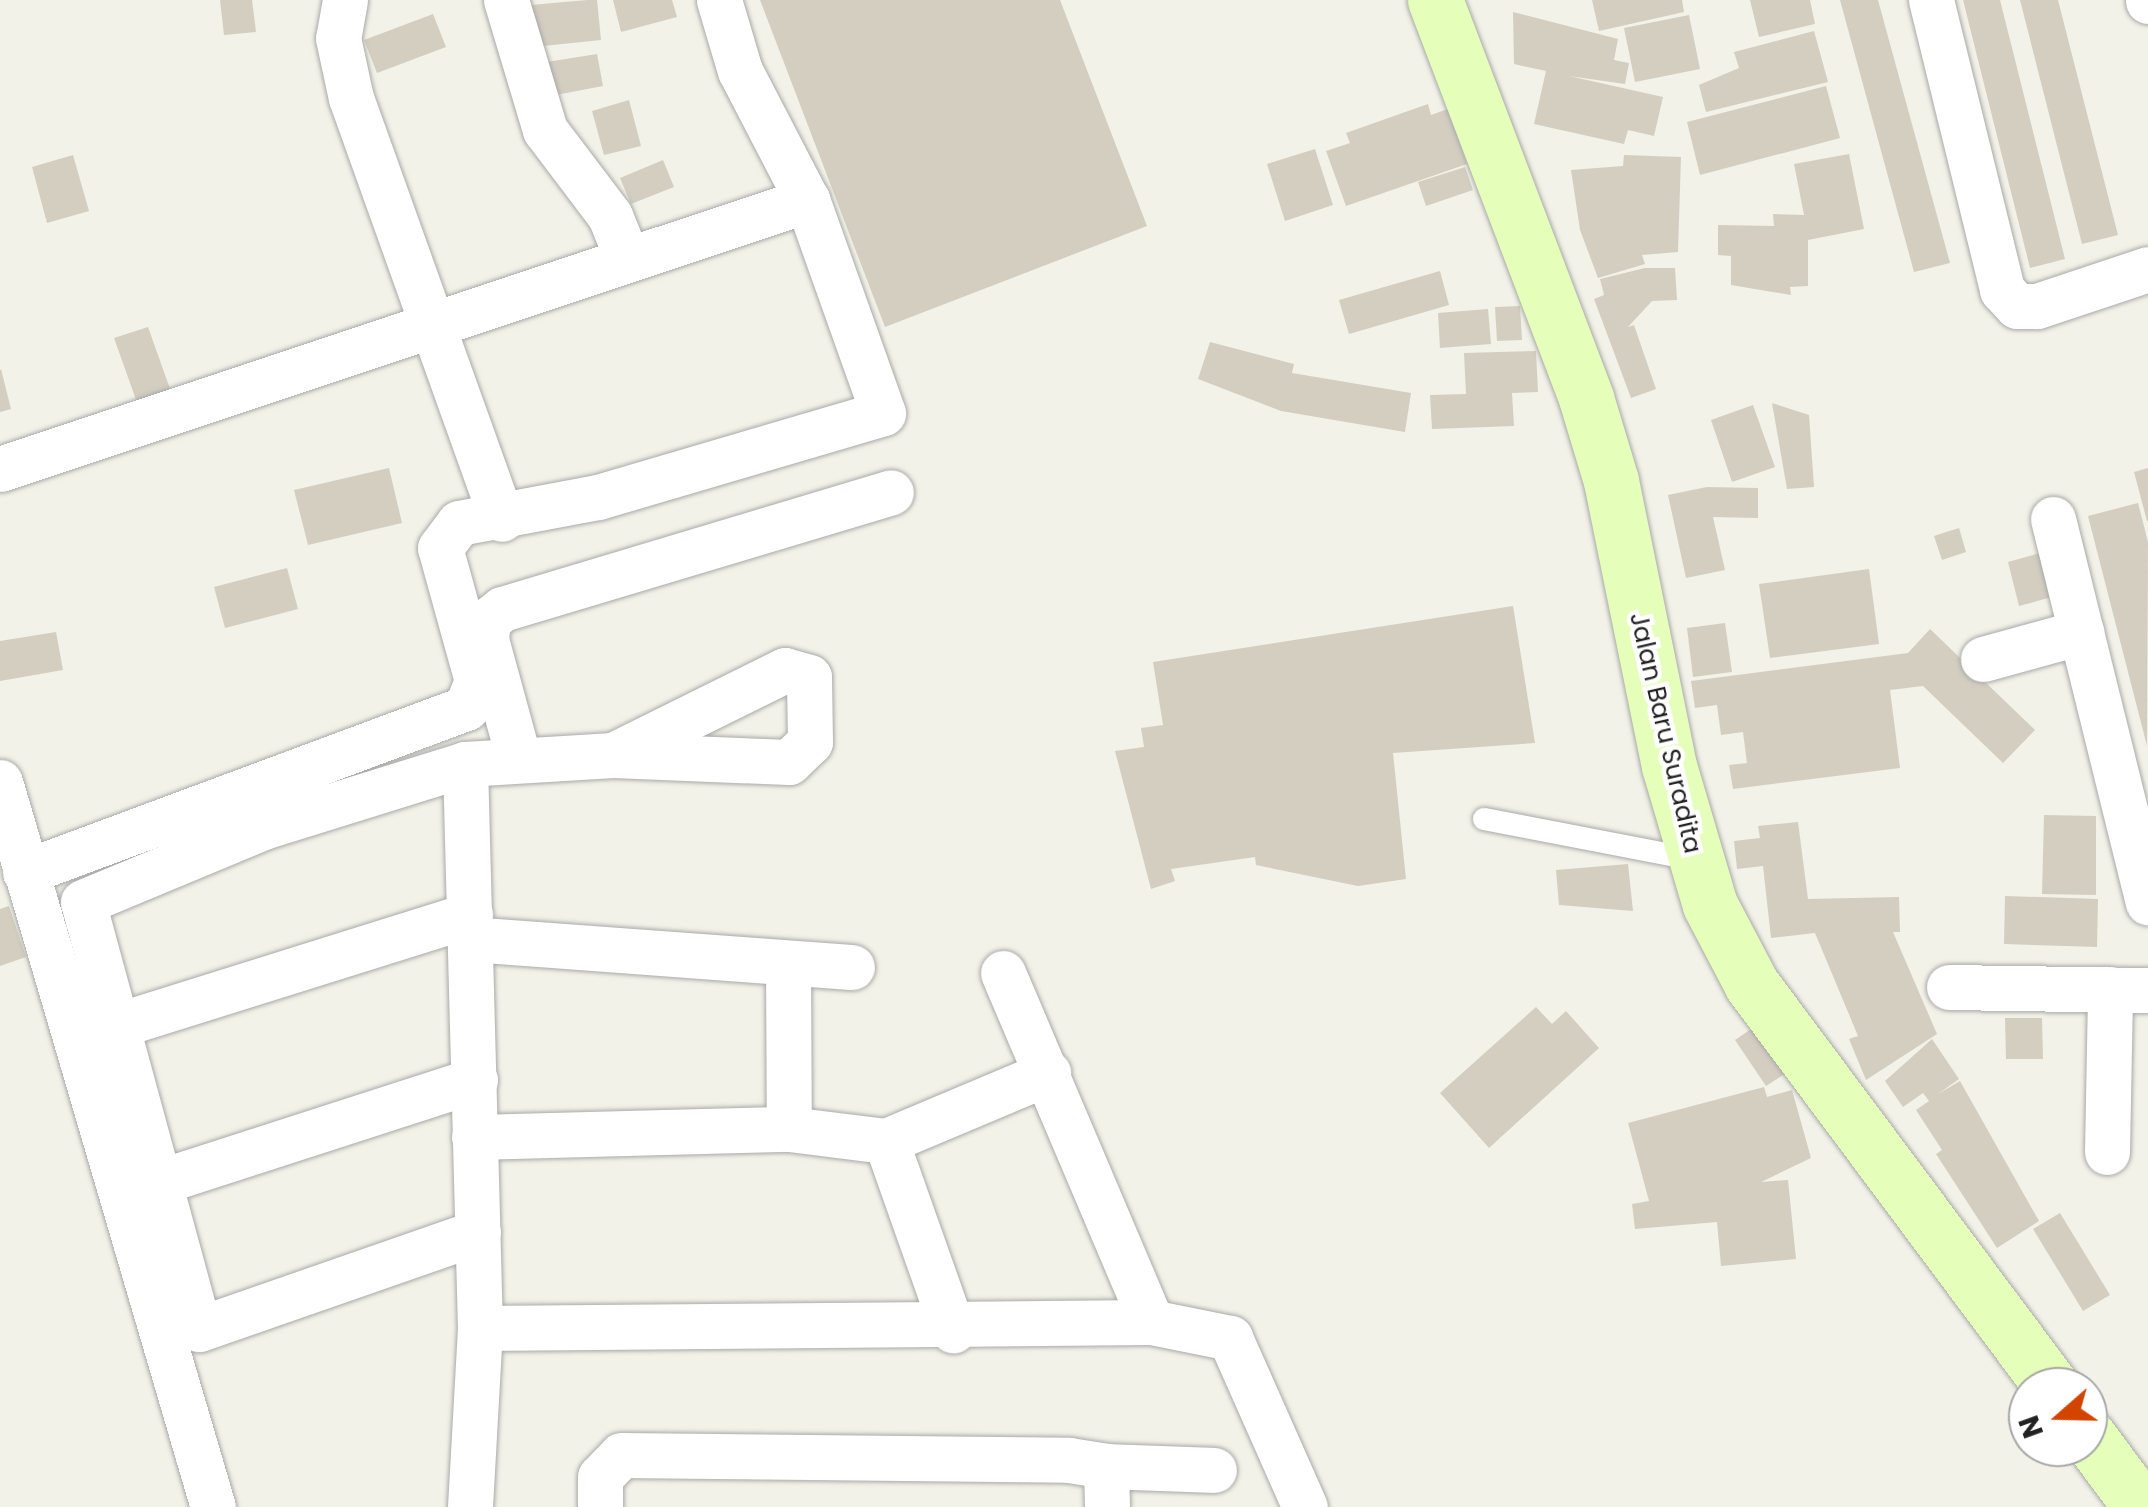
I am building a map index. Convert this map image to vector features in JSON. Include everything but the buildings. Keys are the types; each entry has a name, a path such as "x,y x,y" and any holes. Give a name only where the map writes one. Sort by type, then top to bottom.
{"main road":[{"name":"Jalan Baru Suradita","path":"1435,0 1559,311 1606,464 1692,859 1752,985 2037,1367"},
{"path":"2108,1463 2140,1507"}],"street":[{"path":"345,0 338,38 352,98 502,518"},
{"path":"506,0 545,130 610,216 627,258"},
{"path":"25,872 466,708 477,681 440,548 459,523 502,518 883,413 807,200 740,71 719,0"},
{"path":"1931,0 2002,290 2017,306 2037,306 2148,269"},
{"path":"0,469 433,319 807,200"},
{"path":"519,760 486,639 488,620 502,609 891,492"},
{"path":"2054,518 2148,902"},
{"path":"1983,658 2081,632"},
{"path":"478,1232 199,1328 118,1025 82,914 90,895 262,827 466,764 612,754"},
{"path":"462,1506 480,1328 466,764"},
{"path":"0,782 213,1507"},
{"path":"118,1025 470,927 852,967"},
{"path":"788,963 789,1129"},
{"path":"1003,973 1151,1322"},
{"path":"1949,987 2129,989 2108,1152"},
{"path":"474,1137 789,1129 886,1140 1048,1073"},
{"path":"162,1181 474,1080"},
{"path":"886,1140 953,1330"},
{"path":"480,1328 953,1330 1151,1322 1230,1338 1304,1507"},
{"path":"600,1507 600,1476 622,1454 1106,1486 1214,1470"}],"lane":[{"path":"1484,818 1692,859"}]}
